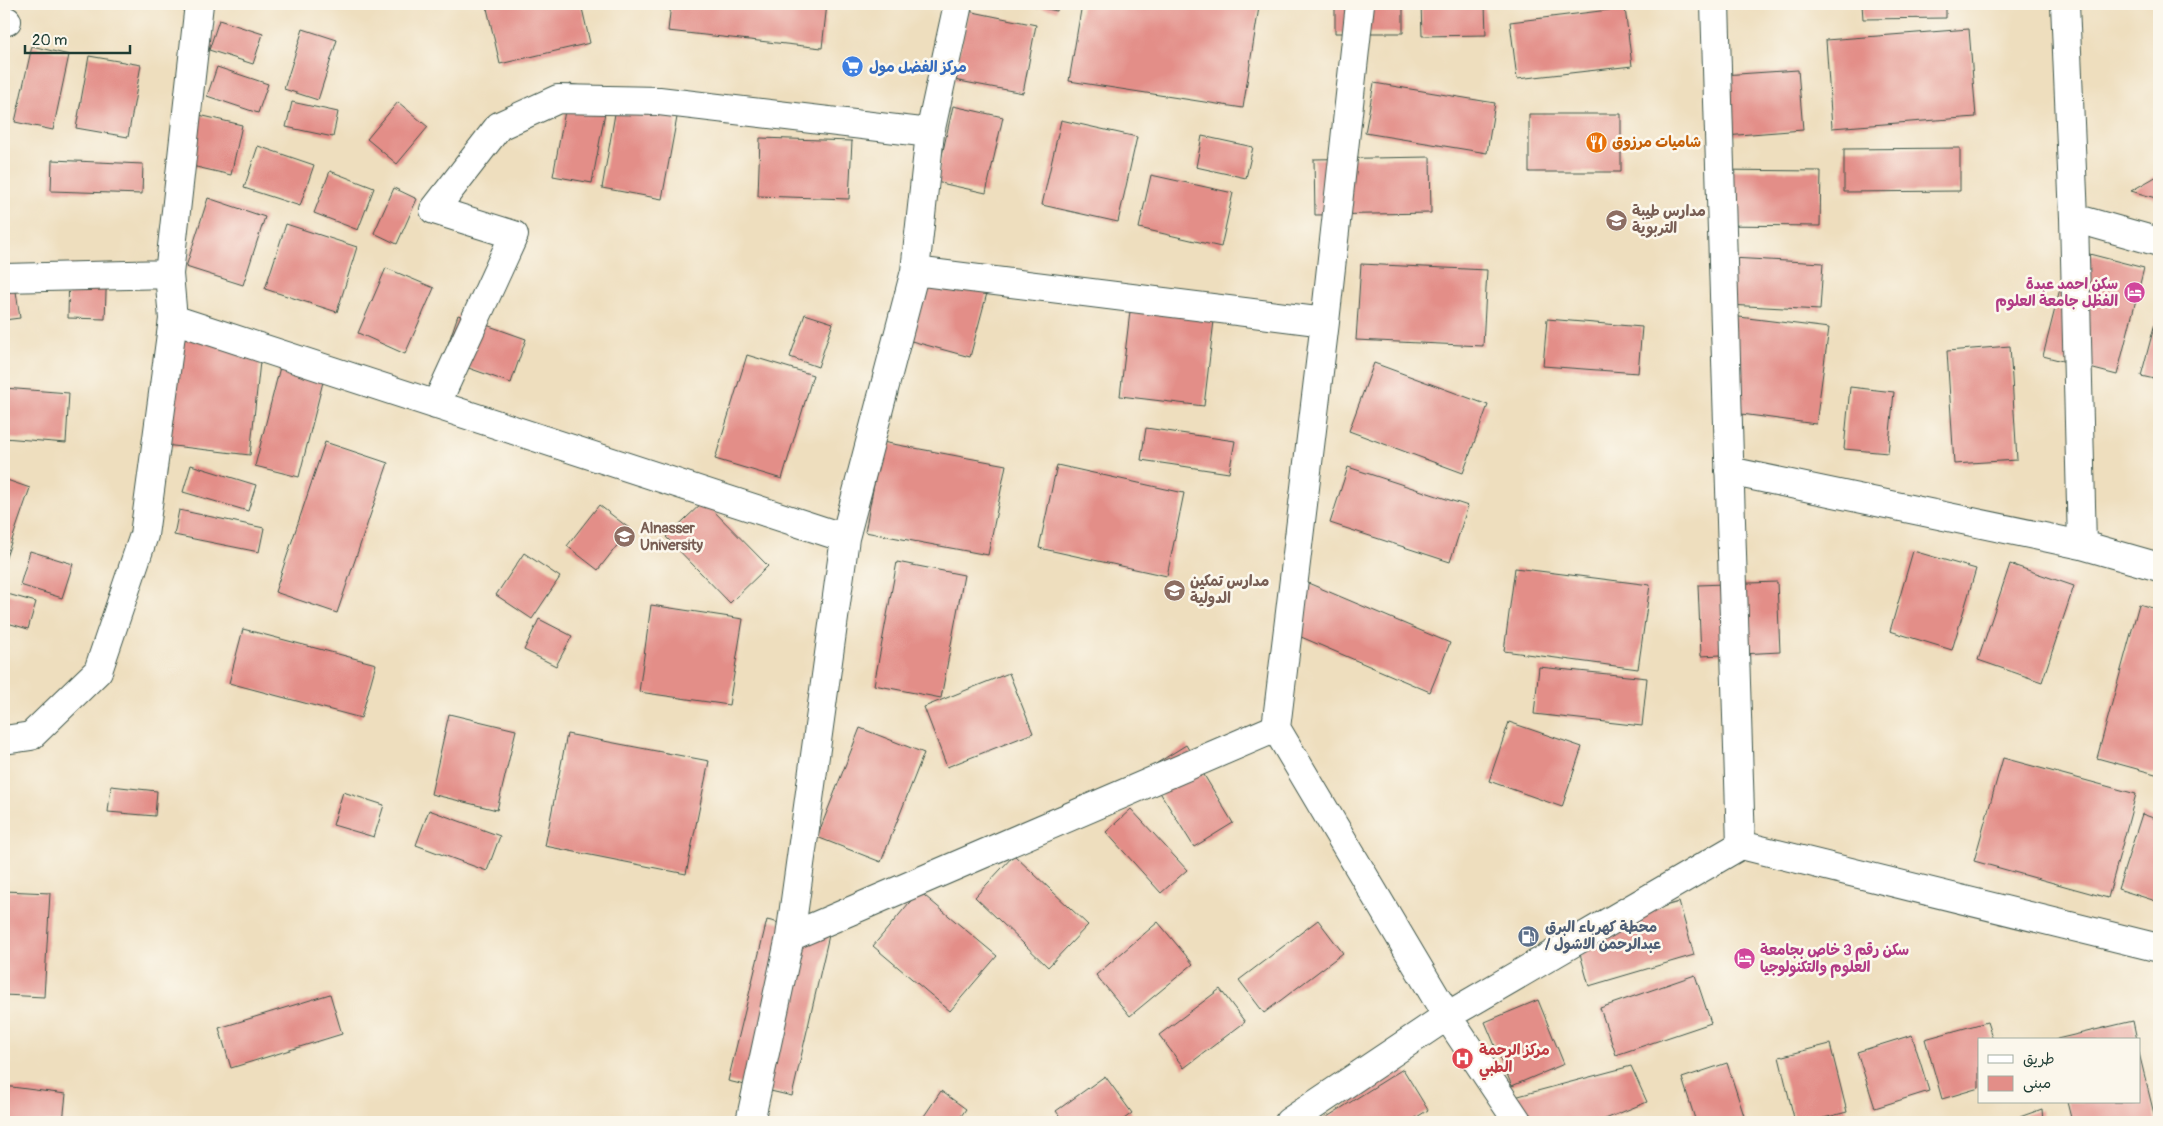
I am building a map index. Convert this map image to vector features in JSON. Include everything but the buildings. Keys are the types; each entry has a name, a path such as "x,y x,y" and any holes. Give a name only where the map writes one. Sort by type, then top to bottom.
{"street":[{"path":"4,740 31,736 98,671 144,534 173,319 169,274 199,4"},
{"path":"750,1122 790,937 845,538 915,271 930,133 958,4"},
{"path":"1360,4 1325,322 1276,728 1447,1016 1518,1122"},
{"path":"1715,4 1741,846"},
{"path":"2065,4 2074,218 2082,545"},
{"path":"436,405 514,235 434,210 499,126 558,99 659,101 930,133"},
{"path":"2074,218 2159,242"},
{"path":"915,271 1325,322"},
{"path":"4,278 169,274"},
{"path":"173,319 845,538"},
{"path":"1728,471 2082,545 2159,567"},
{"path":"790,937 1276,728"},
{"path":"1289,1122 1447,1016 1741,846 2159,948"}],"place":[{"name":"مركز الفضل مول","path":"853,67"},
{"name":"شاميات مرزوق","path":"1596,142"},
{"name":"مدارس طيبة التربوية","path":"1616,220"},
{"name":"سكن احمد عبدة الفظل جامعة العلوم","path":"2134,293"},
{"name":"Alnasser University","path":"624,537"},
{"name":"مدارس تمكين الدولية","path":"1174,590"},
{"name":"محطة كهرباء البرق / عبدالرحمن الاشول","path":"1529,936"},
{"name":"سكن رقم 3 خاص بجامعة العلوم والتكنولوجيا","path":"1744,959"},
{"name":"مركز الرحمة الطبي","path":"1463,1059"}]}
